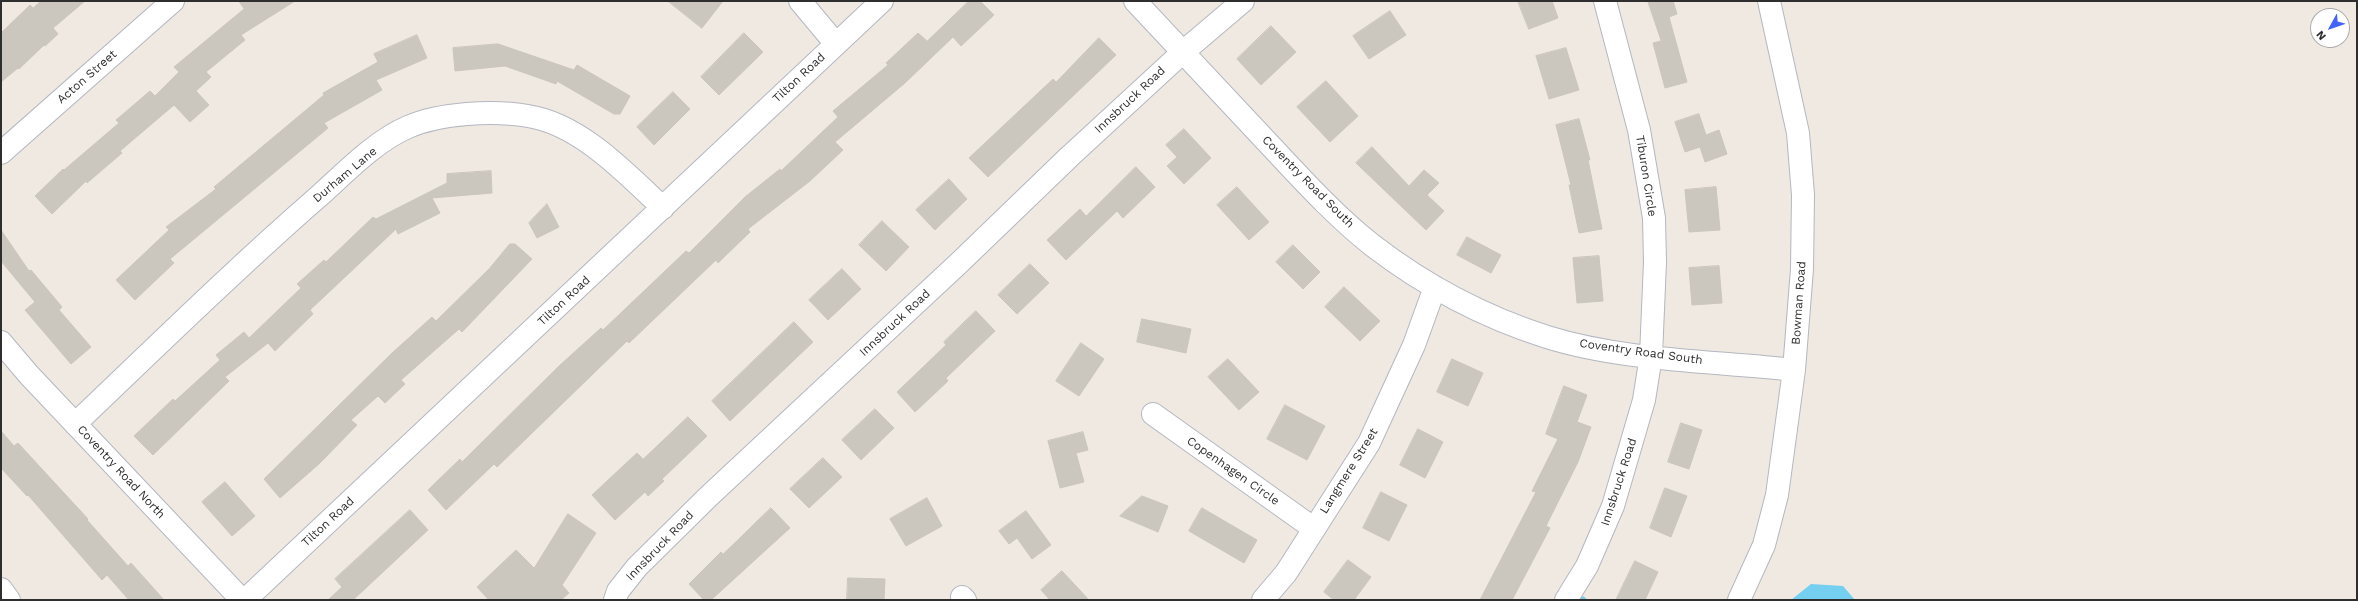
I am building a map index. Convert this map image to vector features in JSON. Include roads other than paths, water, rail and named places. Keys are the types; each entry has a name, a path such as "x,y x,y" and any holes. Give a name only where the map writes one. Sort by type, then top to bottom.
{"street":[{"name":"Acton Street","path":"1,153 173,1"},
{"path":"800,1 836,44"},
{"name":"Tilton Road","path":"245,600 882,1"},
{"name":"Coventry Road South","path":"1135,1 1316,194 1371,244 1435,288 1495,317 1548,337 1596,348 1651,356 1794,370"},
{"name":"Innsbruck Road","path":"615,600 618,591 637,567 709,496 1182,52 1243,1"},
{"name":"Tiburon Circle","path":"1605,1 1639,130 1654,218 1656,262 1651,356"},
{"name":"Bowman Road","path":"1739,600 1764,545 1776,495 1794,370 1802,269 1803,195 1798,133 1769,1"},
{"name":"Durham Lane","path":"75,424 289,222 371,151 406,128 417,124 477,112 529,116 563,128 605,154 663,208"},
{"name":"Langmere Street","path":"1263,600 1286,573 1313,528 1369,443 1414,345 1435,288"},
{"name":"Coventry Road North","path":"1,342 75,424 242,600"},
{"name":"Innsbruck Road","path":"1566,600 1587,566 1613,506 1644,400 1651,356"},
{"name":"Copenhagen Circle","path":"1154,414 1313,528"},
{"path":"1,589 9,600"}],"water":[{"path":"1811,584 1843,586 1855,600 1791,600"}]}
